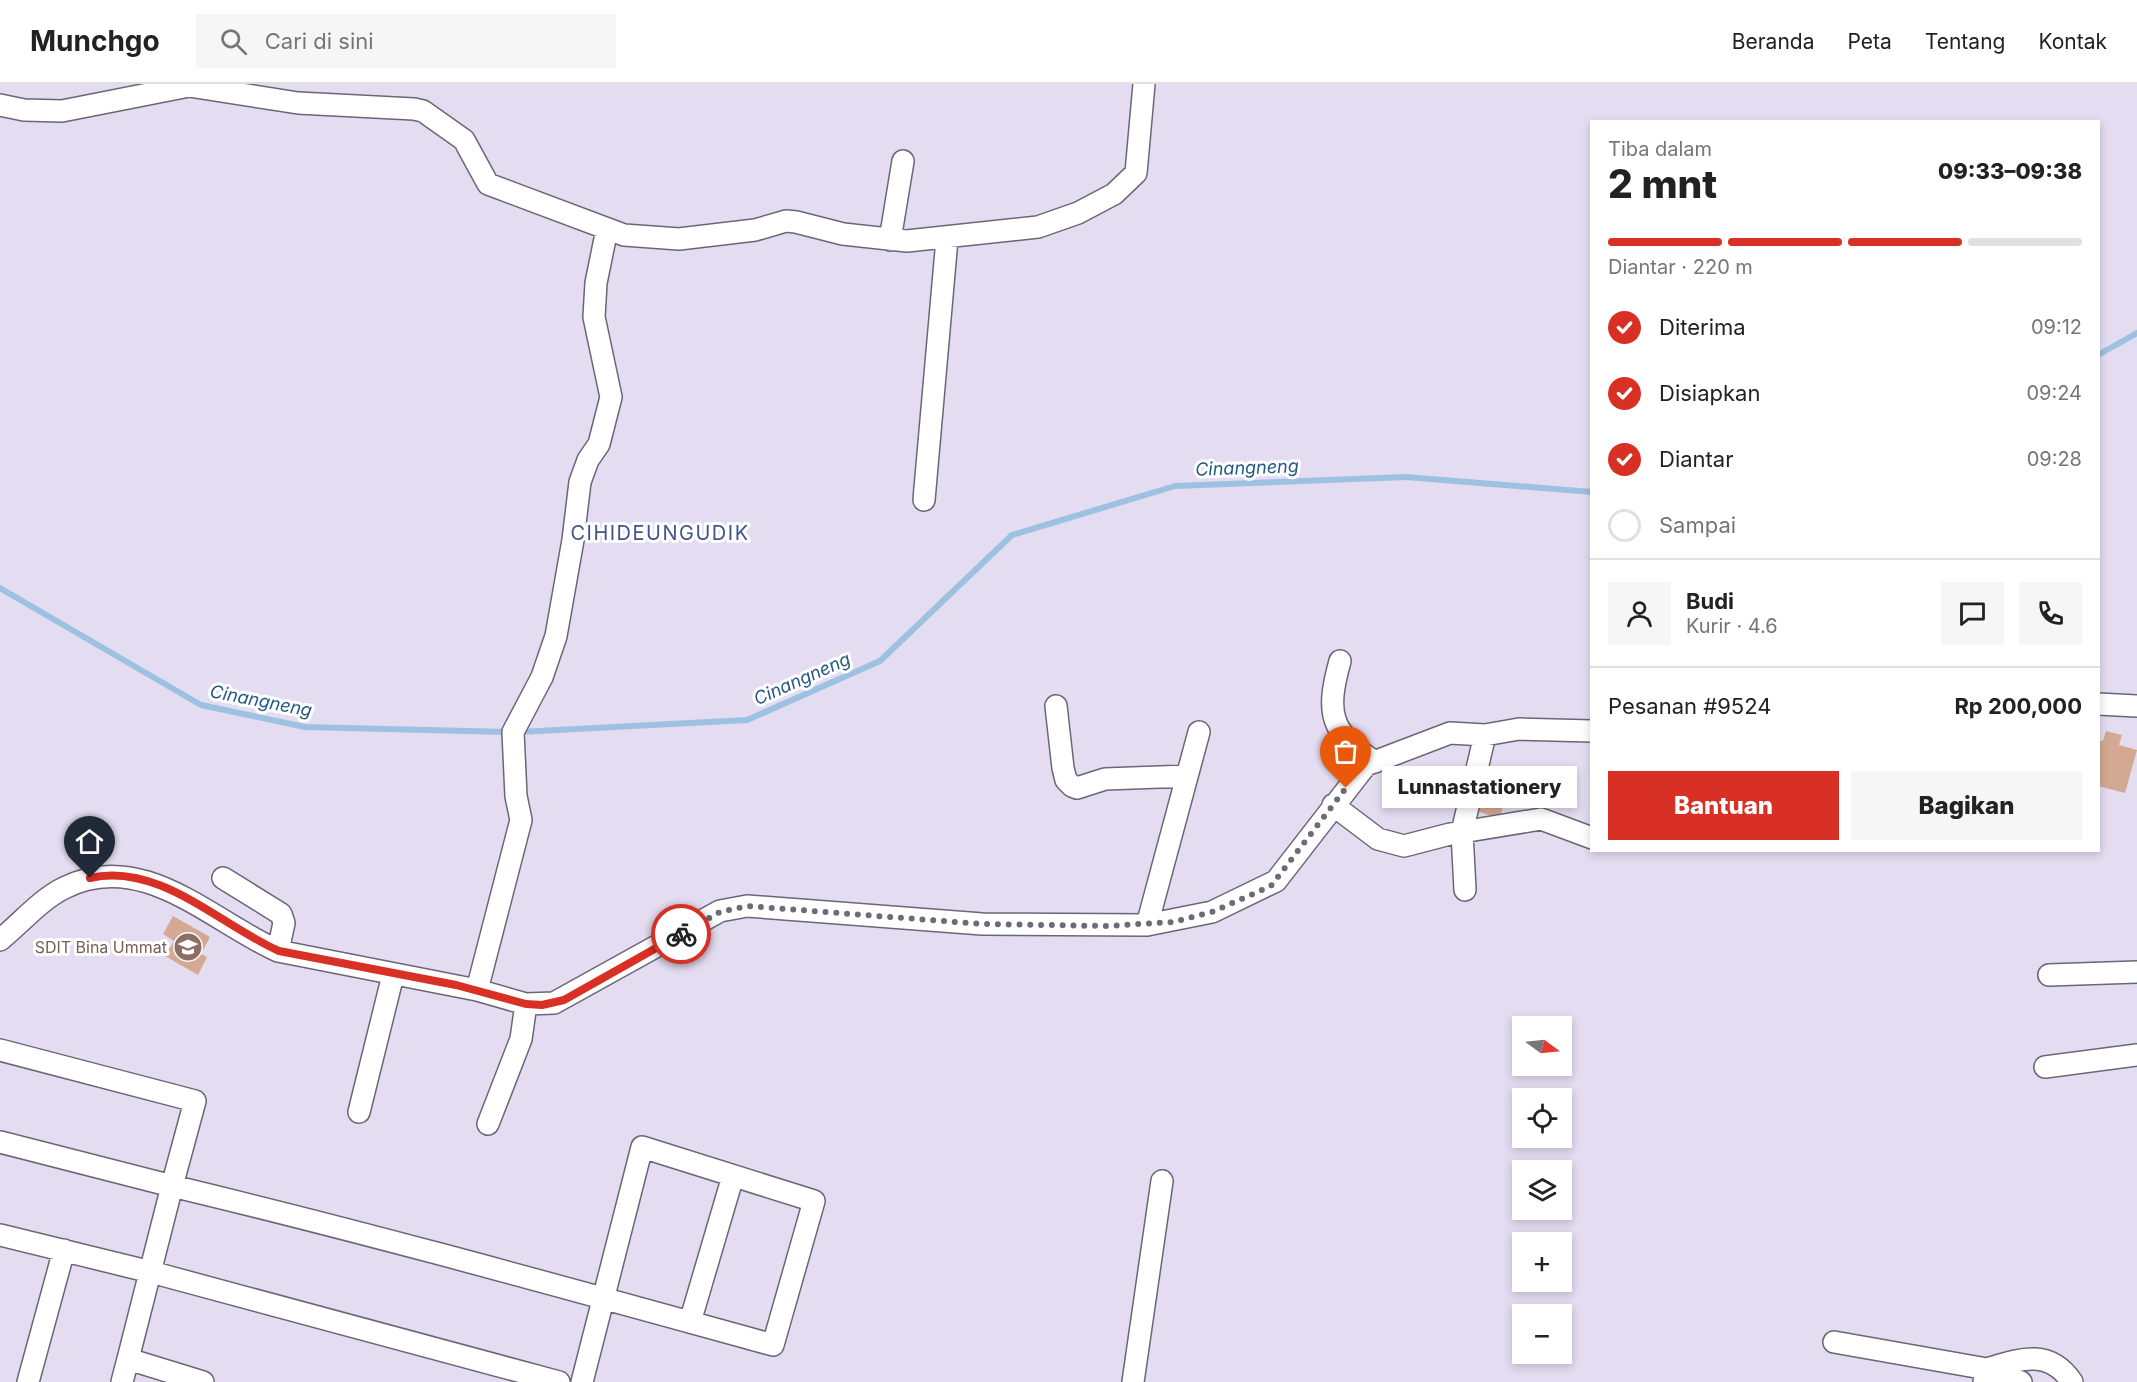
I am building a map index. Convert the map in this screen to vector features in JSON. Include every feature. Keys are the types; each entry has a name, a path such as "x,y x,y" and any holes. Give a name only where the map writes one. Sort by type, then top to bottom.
{"street":[{"path":"0,105 24,110 62,111 189,86 298,103 418,109 464,140 488,184 624,235 679,239 755,230 786,221 810,224 826,231 890,240 947,239 1038,227 1078,213 1123,187 1136,173 1139,163 1144,84"},
{"path":"890,240 903,161"},
{"path":"477,990 521,819 512,749 513,732 542,677 556,636 573,540 580,482 588,460 599,444 611,397 594,317 596,283 607,229"},
{"path":"924,500 947,239"},
{"path":"1340,661 1332,692 1338,727 1354,748 1375,762"},
{"path":"2100,704 2137,706"},
{"path":"1056,706 1063,768 1066,780 1072,786 1077,788 1105,779 1187,776"},
{"path":"0,940 63,889 90,878 110,875 138,878 183,897 255,940 279,951 477,990 526,1004 560,1002 720,912 747,906 982,924 1147,925 1173,922 1212,912 1271,886 1359,771 1375,762 1450,734 1485,735 1519,729 1590,731"},
{"path":"1147,925 1199,732"},
{"path":"1465,890 1462,832 1485,735"},
{"path":"1333,805 1365,831 1391,844 1404,846 1462,832 1540,819 1590,837"},
{"path":"223,878 281,914 284,923 279,951"},
{"path":"2049,975 2137,972"},
{"path":"359,1112 393,975"},
{"path":"488,1124 521,1039 526,1004"},
{"path":"0,1050 195,1101 122,1382"},
{"path":"2045,1066 2137,1055"},
{"path":"0,1143 325,1223 603,1298 773,1345 814,1201 642,1147 603,1298 582,1382"},
{"path":"690,1322 733,1176"},
{"path":"1133,1382 1162,1181"},
{"path":"0,1235 151,1272 559,1382"},
{"path":"27,1382 64,1250"},
{"path":"1834,1341 1985,1376 2021,1382"},
{"path":"1985,1376 2023,1358 2042,1360 2062,1368 2072,1382"},
{"path":"128,1359 203,1382"}],"building":[{"path":"2106,731 2122,735 2119,745 2137,750 2125,793 2100,787 2100,740 2103,741"},
{"path":"1484,774 1511,783 1499,819 1472,809"},
{"name":"SDIT Bina Ummat","path":"173,916 210,937 201,954 207,957 198,975 165,956 174,941 163,934"}],"waterway":[{"name":"Cinangneng","path":"2100,354 2137,333"},
{"name":"Cinangneng","path":"519,732 747,720 880,661 1012,535 1175,486 1406,477 1590,492"},
{"name":"Cinangneng","path":"0,588 201,705 305,727 508,732"}],"way so far":[{"path":"681,934 720,912 747,906 982,924 1107,926 1173,922 1212,912 1271,886 1346,788"}],"place":[{"name":"Lunnastationery","path":"1346,788"},
{"name":"SDIT Bina Ummat","path":"188,947"}],"district":[{"name":"CIHIDEUNGUDIK","path":"660,533"}],"route":[{"path":"90,878 124,876 151,883 183,897 255,940 279,951 393,975 456,985 526,1004 542,1005 560,1002 681,934"}]}
